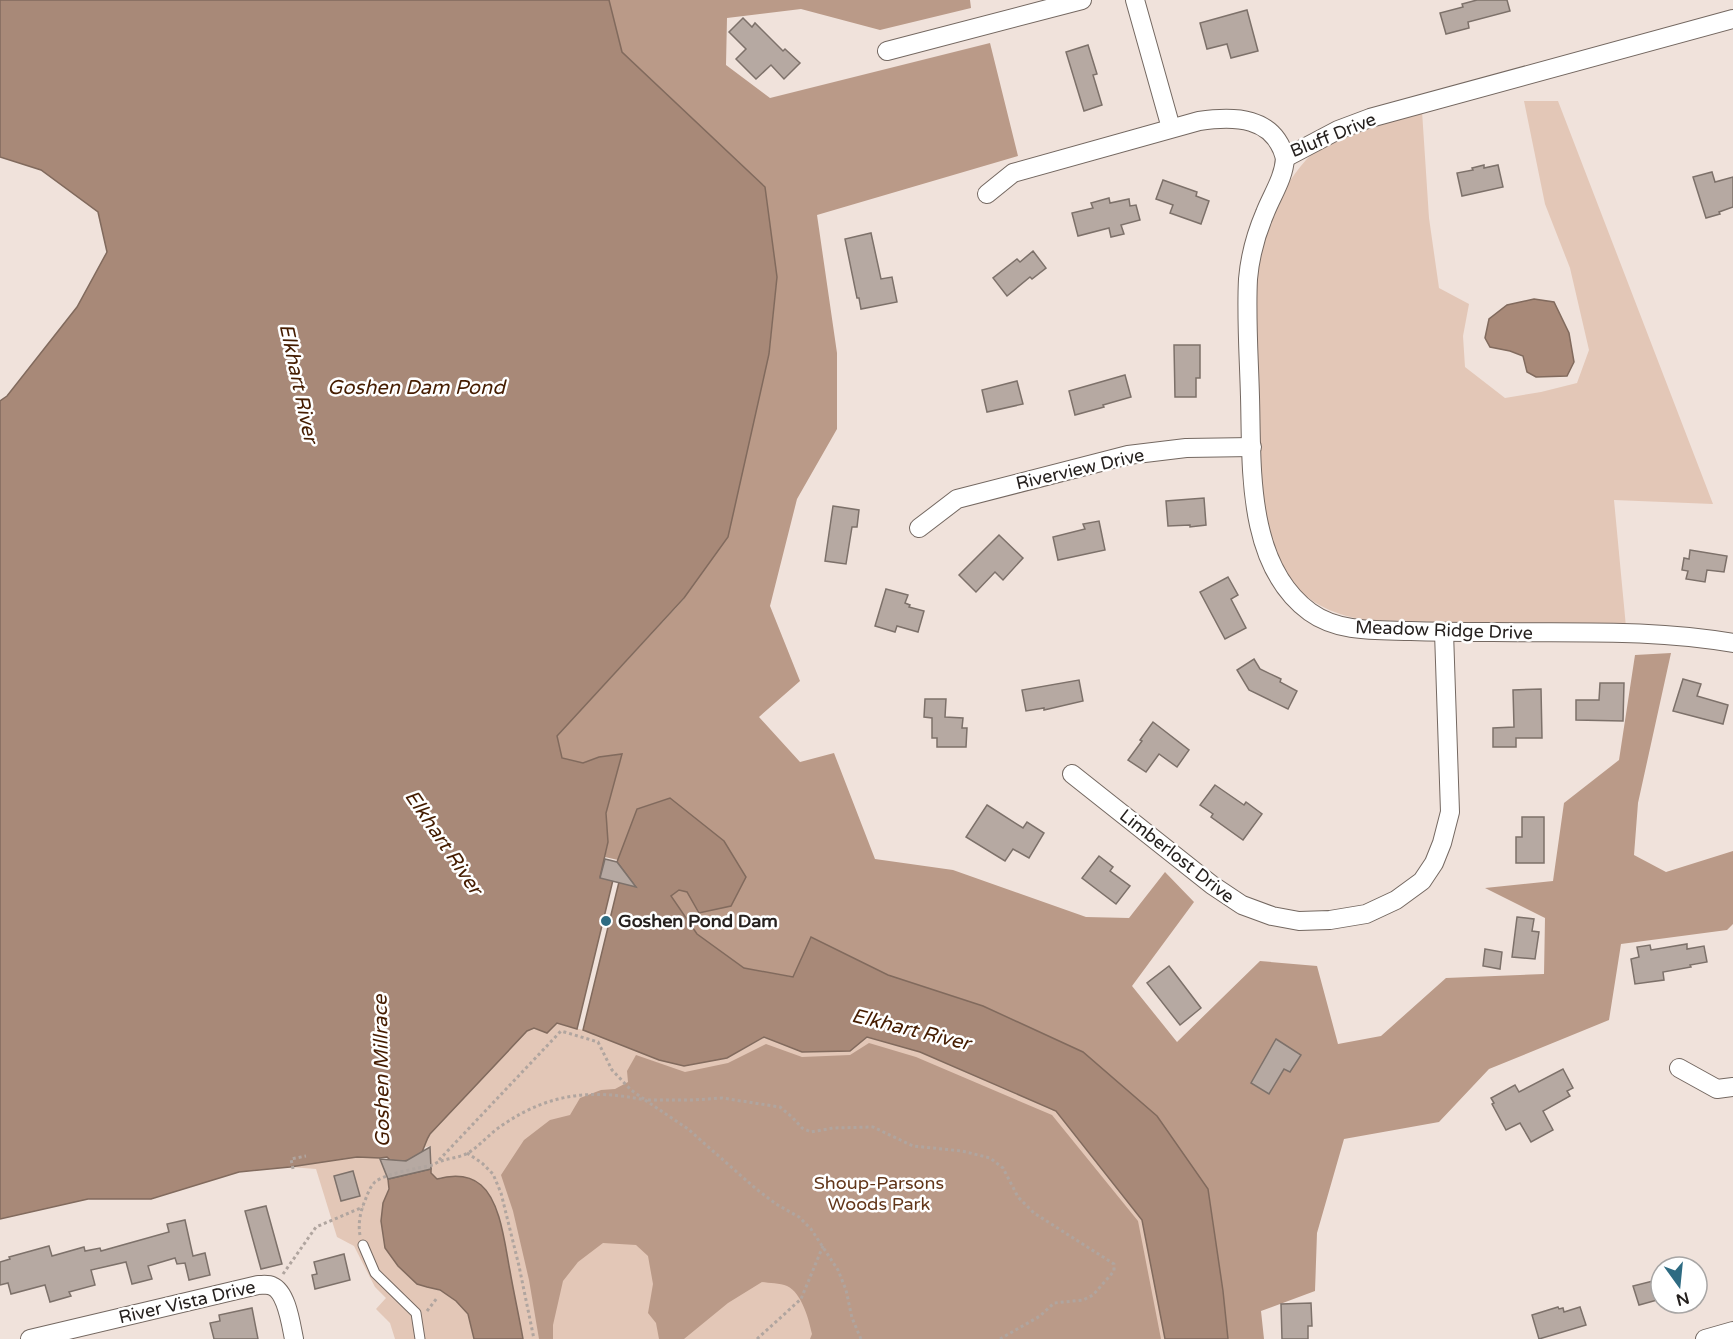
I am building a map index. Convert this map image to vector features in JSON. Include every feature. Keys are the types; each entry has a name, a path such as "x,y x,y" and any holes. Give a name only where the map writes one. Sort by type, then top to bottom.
{"street":[{"path":"887,51 1082,0"},
{"path":"1135,0 1171,128"},
{"name":"Bluff Drive","path":"987,194 1013,173 1171,128 1221,118 1239,118 1255,123 1279,142 1285,158 1338,130 1370,118 1733,19"},
{"name":"Meadow Ridge Drive","path":"1285,158 1282,174 1254,242 1248,275 1247,308 1256,513 1264,544 1276,574 1290,594 1310,612 1326,621 1347,627 1373,630 1653,634 1733,643"},
{"name":"Riverview Drive","path":"919,528 957,500 1128,455 1186,448 1252,447"},
{"name":"Limberlost Drive","path":"1072,774 1212,885 1242,905 1272,916 1299,921 1330,920 1366,914 1396,900 1422,881 1434,863 1442,843 1450,812 1444,632"},
{"path":"1679,1068 1717,1089 1733,1087"},
{"name":"River Vista Drive","path":"30,1339 258,1285 274,1286"},
{"path":"274,1286 283,1298 294,1339"},
{"path":"1705,1339 1733,1331"}],"lane":[{"path":"363,1245 375,1273 416,1313 420,1339"}],"path":[{"path":"363,1245 359,1226 363,1207 375,1182 383,1177 433,1165 438,1161 561,1031 598,1042 612,1070 631,1090 696,1135 776,1204 799,1217 811,1229 838,1270 846,1290 852,1318 861,1339"},
{"path":"438,1161 467,1153 490,1134 526,1111 552,1100 578,1094 620,1095 645,1100 722,1098 780,1107 802,1128 811,1132 833,1128 873,1127 913,1146 962,1151 990,1158 1003,1168 1018,1197 1034,1213 1114,1264 1114,1271 1093,1295 1083,1300 1054,1303 1040,1316 1000,1339"},
{"path":"467,1153 482,1163 492,1174 501,1192 534,1339"},
{"path":"294,1169 291,1159 306,1156"},
{"path":"274,1286 316,1227 363,1207"},
{"path":"758,1339 801,1299 823,1246"}],"green space":[{"path":"609,0 970,0 971,8 880,30 801,9 727,18 726,65 770,98 990,43 1018,156 817,215 837,353 837,429 797,499 770,606 800,681 759,717 800,762 834,753 875,859 953,870 1086,917 1129,918 1165,872 1194,902 1132,986 1177,1042 1260,961 1317,966 1338,1044 1381,1036 1446,978 1544,974 1545,918 1485,888 1553,881 1564,803 1619,760 1635,655 1671,653 1638,803 1634,855 1666,872 1733,851 1733,924 1727,930 1621,944 1609,1020 1489,1069 1439,1122 1344,1139 1317,1233 1315,1291 1261,1311 1264,1339 1228,1339 1208,1189 1083,1052 983,1006 888,975 811,938 793,977 744,968 696,934 671,896 679,890 687,892 674,803 670,798 637,809 618,860 605,857 608,842 606,813 622,754 599,757 583,763 562,758 557,736 684,599 769,355 777,277 765,187 622,52"},
{"path":"1524,101 1558,101 1713,504 1614,500 1626,627 1364,620 1329,610 1301,592 1286,572 1276,552 1264,505 1259,453 1256,310 1260,257 1271,218 1292,178 1316,151 1344,136 1422,111 1429,218 1439,288 1469,304 1463,336 1465,367 1505,398 1577,383 1589,350 1570,268 1545,204"},
{"name":"Shoup-Parsons Woods Park","path":"557,1023 583,1030 659,1060 684,1066 727,1058 765,1037 802,1052 850,1051 867,1037 920,1052 1056,1111 1142,1220 1165,1339 523,1339 500,1221 441,1177 437,1179 431,1173 430,1146 423,1148 430,1134 527,1031 534,1028 547,1033"},
{"name":"Shoup-Parsons Woods Park","path":"869,1043 916,1057 1052,1115 1138,1221 1161,1339 810,1339 812,1334 809,1322 797,1294 787,1286 762,1282 728,1303 684,1339 659,1339 656,1323 648,1313 653,1284 648,1256 636,1245 603,1243 578,1262 563,1281 553,1325 553,1339 539,1339 529,1280 513,1211 501,1175 524,1140 550,1120 570,1115 580,1098 601,1090 615,1089 628,1082 627,1071 636,1055 685,1072 728,1063 766,1044 802,1057 850,1055"},
{"path":"357,1157 380,1158 389,1180 383,1203 427,1287 445,1293 465,1309 472,1326 474,1339 395,1339 390,1323 376,1309 386,1298 375,1287 354,1246 337,1237 316,1169 290,1167"}],"water":[{"name":"Goshen Dam Pond","path":"0,0 609,0 622,52 765,187 777,277 769,354 728,537 684,598 557,736 562,758 583,763 599,757 622,754 606,813 608,842 600,877 613,880 577,1029 557,1023 547,1033 534,1028 527,1031 430,1134 422,1152 412,1159 399,1161 390,1160 387,1157 357,1157 239,1172 151,1199 88,1199 0,1219 0,401 7,396 77,307 107,252 98,212 41,170 0,157"},
{"path":"1534,299 1554,302 1569,333 1574,362 1567,376 1536,377 1527,372 1523,356 1490,347 1485,338 1489,319 1507,305"},
{"name":"Elkhart River","path":"670,798 724,841 746,877 731,906 699,913 687,892 679,890 671,896 697,934 744,968 793,977 811,937 888,975 983,1006 1083,1052 1157,1116 1208,1189 1228,1339 1165,1339 1142,1220 1056,1111 920,1052 867,1037 850,1051 802,1052 764,1037 727,1058 684,1066 659,1060 583,1030 619,882 635,886 617,862 637,809"},
{"path":"431,1169 431,1173 437,1179 460,1176 476,1181 493,1202 504,1237 523,1339 474,1339 468,1314 456,1301 440,1290 417,1284 398,1266 385,1248 381,1221 383,1203 389,1189 388,1179"}],"building":[{"path":"1477,0 1507,0 1510,11 1468,22 1469,28 1446,34 1440,13 1463,7 1462,4"},
{"path":"1247,10 1258,51 1231,58 1227,44 1207,49 1200,23"},
{"path":"743,18 752,27 755,23 783,51 785,49 800,63 784,79 771,65 756,79 736,59 746,49 729,32"},
{"path":"1088,45 1097,74 1093,75 1102,105 1084,111 1066,52"},
{"path":"1484,165 1484,168 1498,165 1503,187 1462,196 1457,173"},
{"path":"1712,172 1715,182 1733,177 1733,207 1706,218 1693,177"},
{"path":"1163,180 1197,192 1196,196 1209,201 1201,224 1170,213 1173,205 1156,199"},
{"path":"1109,198 1110,203 1129,199 1130,206 1136,205 1140,220 1121,225 1124,234 1111,237 1109,228 1078,236 1072,213 1093,208 1091,203"},
{"path":"871,233 881,279 892,277 897,302 861,309 845,239"},
{"path":"1033,251 1046,268 1032,279 1030,277 1007,296 993,278 1017,259 1020,262"},
{"path":"1174,345 1200,345 1200,378 1196,378 1196,397 1175,397"},
{"path":"1125,375 1131,397 1075,415 1069,391"},
{"path":"1017,381 1023,404 987,412 982,390"},
{"path":"1204,498 1206,525 1168,526 1166,501"},
{"path":"833,506 859,510 857,527 852,527 846,564 825,561"},
{"path":"1099,521 1105,550 1058,560 1053,537 1085,529 1083,524"},
{"path":"999,535 1023,558 1003,580 995,572 976,592 959,575"},
{"path":"1690,550 1727,556 1724,572 1707,570 1705,582 1686,579 1688,571 1682,570 1684,558 1689,559"},
{"path":"1228,577 1238,595 1231,599 1246,628 1225,639 1200,592"},
{"path":"886,589 908,595 905,603 910,605 909,607 924,611 918,632 897,626 895,632 875,626"},
{"path":"1254,659 1260,669 1281,679 1280,682 1297,691 1288,709 1249,690 1237,670"},
{"path":"1683,679 1701,684 1697,696 1728,705 1723,724 1673,711"},
{"path":"1079,680 1083,701 1044,710 1044,708 1026,711 1022,690"},
{"path":"1600,683 1624,683 1623,721 1576,720 1576,700 1599,700"},
{"path":"1541,689 1542,738 1516,738 1516,747 1493,747 1493,728 1514,727 1513,690"},
{"path":"925,699 946,699 945,717 963,718 962,728 967,728 966,747 937,747 937,738 932,738 932,718 924,717"},
{"path":"1153,722 1189,750 1177,767 1159,754 1146,772 1128,760"},
{"path":"1215,785 1244,805 1246,802 1262,814 1243,840 1211,817 1213,814 1200,805"},
{"path":"987,805 1023,828 1027,822 1044,833 1029,858 1013,849 1005,861 966,837"},
{"path":"1522,817 1544,817 1544,863 1516,863 1516,837 1522,837"},
{"path":"1099,856 1113,867 1110,871 1130,886 1116,904 1082,878"},
{"path":"605,859 617,862 636,887 600,878"},
{"path":"1517,917 1534,919 1532,931 1539,932 1535,959 1512,957"},
{"path":"1687,944 1687,949 1704,946 1707,962 1663,972 1664,980 1635,984 1631,959 1639,957 1637,947 1650,945 1651,950"},
{"path":"1485,949 1502,952 1500,969 1483,966"},
{"path":"1169,966 1201,1008 1180,1025 1147,983"},
{"path":"1276,1039 1301,1055 1290,1072 1284,1069 1269,1094 1251,1083"},
{"path":"1563,1069 1573,1088 1567,1091 1570,1096 1543,1111 1553,1130 1531,1142 1520,1123 1506,1130 1491,1098 1515,1085 1519,1092"},
{"path":"430,1147 431,1169 388,1179 380,1159 406,1161"},
{"path":"353,1171 360,1196 341,1201 334,1176"},
{"path":"266,1206 282,1264 261,1269 245,1211"},
{"path":"185,1220 193,1256 205,1253 210,1275 189,1280 185,1263 177,1264 175,1258 148,1266 152,1279 132,1284 126,1262 91,1270 95,1285 69,1292 71,1296 50,1302 45,1285 11,1294 8,1283 0,1285 0,1262 10,1259 9,1257 49,1246 52,1256 84,1247 85,1251 100,1248 101,1251 169,1232 167,1224"},
{"path":"344,1254 350,1280 315,1289 312,1275 317,1274 314,1262"},
{"path":"1649,1282 1649,1302 1639,1305 1633,1286"},
{"path":"1311,1303 1312,1326 1308,1326 1308,1339 1282,1339 1281,1304"},
{"path":"1558,1307 1563,1308 1564,1312 1580,1307 1586,1325 1539,1339 1532,1315"},
{"path":"252,1308 258,1339 214,1339 210,1323 220,1321 219,1315"}],"place":[{"name":"Goshen Pond Dam","path":"606,921"}],"water label":[{"name":"Goshen Millrace","path":"381,1071"}]}
